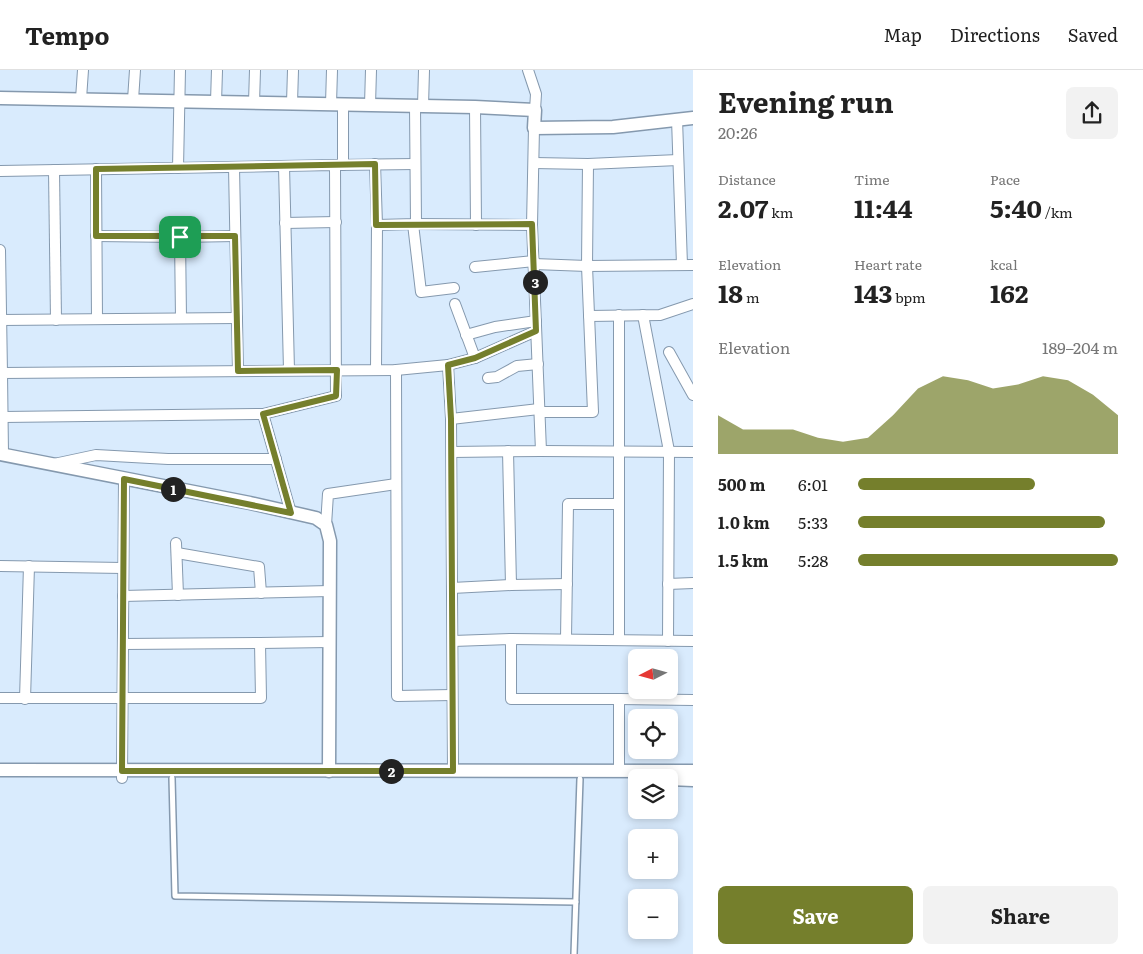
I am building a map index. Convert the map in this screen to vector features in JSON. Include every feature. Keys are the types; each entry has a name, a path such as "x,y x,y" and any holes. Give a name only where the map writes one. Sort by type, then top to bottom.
{"street":[{"path":"81,99 83,70"},
{"path":"134,100 135,70"},
{"path":"178,168 180,70"},
{"path":"216,102 217,70"},
{"path":"254,103 255,70"},
{"path":"292,103 293,70"},
{"path":"3,416 263,414 336,396 336,222 339,165 337,104 332,70"},
{"path":"370,105 371,70"},
{"path":"424,70 419,106 415,164 414,224 421,292 454,288"},
{"path":"528,70 536,94 532,224 541,451"},
{"path":"0,98 476,107 535,110"},
{"path":"476,107 476,224"},
{"path":"534,128 613,126 693,118"},
{"path":"677,120 682,265"},
{"path":"534,163 588,164 678,160"},
{"path":"375,164 376,370"},
{"path":"0,171 415,164"},
{"path":"451,419 539,411 594,412 587,266 588,164"},
{"path":"284,166 289,370"},
{"path":"234,167 238,371"},
{"path":"96,169 97,319"},
{"path":"54,170 56,320"},
{"path":"286,223 336,222"},
{"path":"376,225 532,224"},
{"path":"96,236 235,236"},
{"path":"180,237 181,318"},
{"path":"0,250 2,454 316,518 326,525"},
{"path":"474,267 534,262 587,266 693,265"},
{"path":"455,304 475,358"},
{"path":"589,316 660,315 693,304"},
{"path":"619,315 621,450 619,640"},
{"path":"643,315 669,451 668,640"},
{"path":"1,320 237,318"},
{"path":"466,335 495,327 536,326"},
{"path":"2,373 396,370 448,365 475,358 536,326"},
{"path":"669,352 693,394"},
{"path":"488,378 497,377 517,366 538,364"},
{"path":"448,365 452,452 453,771"},
{"path":"396,370 396,696 452,695"},
{"path":"263,414 291,513"},
{"path":"452,452 621,450 693,452"},
{"path":"508,451 511,585"},
{"path":"51,464 96,455 168,459 276,459"},
{"path":"122,775 124,479"},
{"path":"329,771 330,541 326,525 328,494 396,484"},
{"path":"566,639 568,504 619,504"},
{"path":"178,595 177,548 259,567 261,593"},
{"path":"0,566 123,568"},
{"path":"25,698 29,566"},
{"path":"452,588 567,584"},
{"path":"668,584 693,584"},
{"path":"123,596 330,591"},
{"path":"453,641 511,639 693,641"},
{"path":"511,639 511,699 693,700"},
{"path":"123,644 330,642"},
{"path":"0,698 262,698 260,643"},
{"path":"619,699 619,771"},
{"path":"0,770 172,778 628,779"},
{"path":"0,778 329,771 628,772"},
{"path":"678,772 693,771"},
{"path":"678,779 693,780"}],"lane":[{"path":"172,778 175,896 576,902"},
{"path":"574,954 580,779"}],"route":[{"path":"375,164 376,225 532,224 536,331 475,358 448,365 451,419 453,771 122,771 124,479 250,503 291,513 263,414 336,396 337,370 238,371 235,236 180,237 96,236 96,169 375,164"}]}
